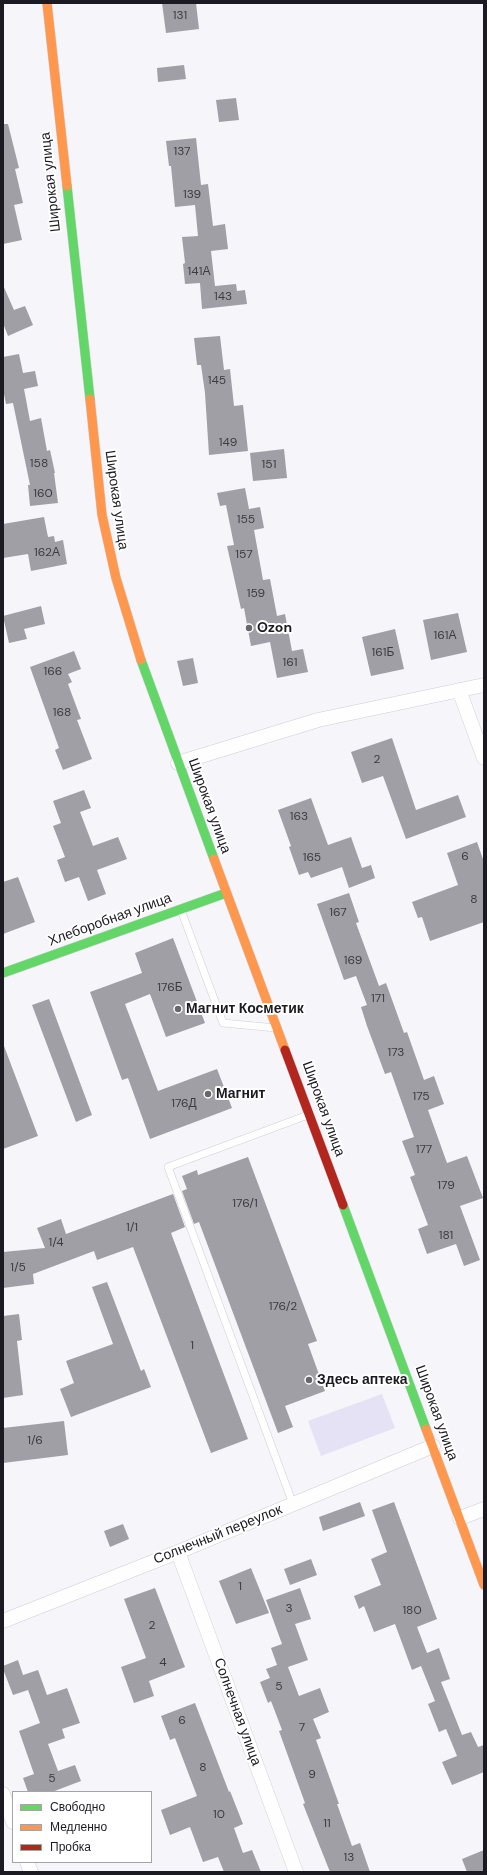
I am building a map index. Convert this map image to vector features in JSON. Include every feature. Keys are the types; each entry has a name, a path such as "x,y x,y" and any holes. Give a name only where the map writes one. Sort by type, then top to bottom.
{"street":[{"name":"Широкая улица","path":"47,3 102,515 111,560 124,610 178,763 278,1028 484,1585"},
{"path":"178,763 318,720 484,686"},
{"path":"459,690 484,758"},
{"name":"Хлеборобная улица","path":"3,973 226,893"},
{"name":"Солнечный переулок","path":"3,1621 178,1552 433,1446"},
{"path":"460,1518 484,1509"},
{"name":"Солнечная улица","path":"178,1552 296,1872"},
{"path":"3,1794 12,1819"}],"lane":[{"path":"181,910 223,1023 278,1028"},
{"path":"294,1504 168,1167 310,1114"}],"shaded area":[{"path":"382,1394 395,1428 321,1456 308,1421"}],"building":[{"path":"162,3 196,3 199,29 166,33"},
{"path":"184,65 186,79 158,82 157,68"},
{"path":"236,98 239,120 219,122 216,100"},
{"path":"3,124 8,124 19,168 15,169 23,203 14,205 22,240 3,244"},
{"path":"196,138 201,185 208,184 213,226 225,224 228,249 211,251 215,286 236,284 237,291 245,290 247,304 202,309 200,283 185,284 183,264 185,263 182,237 198,236 195,205 175,207 171,166 169,166 166,141"},
{"path":"3,285 14,310 25,306 33,325 8,336 3,323"},
{"path":"220,336 224,370 230,369 234,406 243,405 248,451 209,455 205,393 201,365 197,365 194,338"},
{"path":"19,354 23,373 35,371 38,386 24,389 30,421 41,418 47,451 50,450 55,473 58,503 30,506 28,485 30,485 13,403 6,404 3,389 3,357"},
{"path":"284,449 287,478 253,481 250,453"},
{"path":"245,488 249,509 260,507 264,528 254,530 263,580 270,579 277,616 285,614 292,651 303,649 308,672 277,678 270,642 251,646 244,608 241,609 227,546 234,545 226,505 220,506 217,493"},
{"path":"44,517 48,537 54,536 55,542 63,540 67,564 31,571 28,554 3,558 3,524"},
{"path":"41,606 45,624 24,629 27,639 9,643 3,616"},
{"path":"458,613 467,652 431,660 423,620"},
{"path":"395,629 404,669 371,676 362,637"},
{"path":"74,651 81,669 68,674 72,682 68,684 81,719 77,720 92,759 63,770 55,750 59,748 30,667"},
{"path":"193,658 198,683 183,686 177,661"},
{"path":"392,738 416,810 458,795 466,817 406,839 383,776 362,783 351,752"},
{"path":"84,790 91,808 80,812 93,846 118,837 127,859 97,870 106,894 88,901 79,877 65,882 57,860 65,857 53,826 61,823 53,801"},
{"path":"311,798 328,845 351,837 362,868 371,865 375,878 349,888 342,867 311,878 308,872 299,875 289,847 291,846 278,810"},
{"path":"477,842 484,862 484,922 430,941 422,917 418,918 412,902 458,885 447,853"},
{"path":"18,877 35,922 3,934 3,882"},
{"path":"349,893 359,922 356,923 379,986 386,983 404,1033 407,1032 424,1080 434,1076 444,1104 428,1110 447,1163 467,1156 483,1198 460,1206 480,1260 464,1266 456,1244 427,1254 418,1229 428,1225 410,1177 415,1175 402,1141 414,1137 391,1072 385,1074 367,1026 361,1007 367,1005 356,976 344,980 317,904"},
{"path":"173,938 205,1023 166,1037 150,994 125,1004 158,1091 217,1069 232,1108 150,1139 128,1078 122,1080 90,992 142,973 135,953"},
{"path":"49,999 92,1115 76,1122 32,1005"},
{"path":"3,1046 38,1136 3,1149"},
{"path":"248,1157 317,1341 308,1344 325,1391 285,1406 293,1427 278,1433 199,1222 194,1224 182,1191 187,1189 182,1176 197,1170 198,1175"},
{"path":"173,1194 185,1227 171,1233 248,1439 211,1453 133,1247 97,1260 94,1251 33,1274 34,1284 3,1288 3,1252 45,1248 37,1228 61,1219 66,1234"},
{"path":"107,1282 141,1371 144,1369 151,1387 71,1417 60,1389 74,1383 66,1361 113,1344 92,1287"},
{"path":"19,1314 22,1340 17,1341 23,1395 3,1398 3,1316"},
{"path":"64,1421 68,1455 3,1463 3,1428"},
{"path":"360,1502 365,1516 323,1531 319,1517"},
{"path":"394,1502 437,1619 417,1627 427,1653 439,1648 450,1679 441,1682 462,1735 471,1732 478,1747 484,1745 484,1772 452,1785 442,1762 457,1756 446,1729 439,1732 428,1704 435,1701 421,1666 412,1670 395,1624 374,1632 364,1606 359,1609 354,1596 381,1585 371,1559 387,1552 372,1510"},
{"path":"123,1524 129,1539 110,1547 104,1531"},
{"path":"311,1559 317,1575 290,1585 284,1569"},
{"path":"251,1568 269,1613 236,1624 219,1581"},
{"path":"155,1588 185,1667 149,1681 154,1696 134,1703 121,1667 146,1658 124,1599"},
{"path":"300,1588 311,1619 295,1624 308,1660 288,1667 299,1696 320,1688 329,1712 313,1719 321,1738 316,1740 352,1846 360,1843 370,1872 330,1872 303,1804 305,1803 279,1731 282,1730 271,1701 268,1703 260,1682 270,1678 266,1669 277,1665 271,1648 282,1644 266,1600"},
{"path":"18,1660 23,1675 38,1670 47,1695 67,1688 80,1723 62,1729 65,1738 48,1744 58,1771 75,1765 81,1781 55,1791 28,1791 23,1778 34,1774 19,1731 40,1723 28,1690 13,1695 3,1666"},
{"path":"195,1703 229,1792 230,1791 243,1824 234,1828 243,1853 252,1850 261,1872 224,1872 218,1857 203,1862 190,1827 170,1835 161,1810 197,1796 175,1738 170,1740 161,1716"},
{"path":"484,1850 484,1872 467,1872 462,1859"}],"traffic: fast":[{"path":"67,186 90,399"},
{"path":"141,660 214,859"},
{"path":"3,973 226,893"},
{"path":"343,1205 426,1429"}],"traffic: slow":[{"path":"47,3 67,186"},
{"path":"90,399 102,515 116,578 141,660"},
{"path":"214,859 285,1050"},
{"path":"426,1429 484,1585"}],"traffic: jam":[{"path":"285,1050 343,1205"}],"place":[{"name":"Ozon","path":"249,628"},
{"name":"Магнит Косметик","path":"178,1009"},
{"name":"Магнит","path":"208,1094"},
{"name":"Здесь аптека","path":"309,1380"}]}
